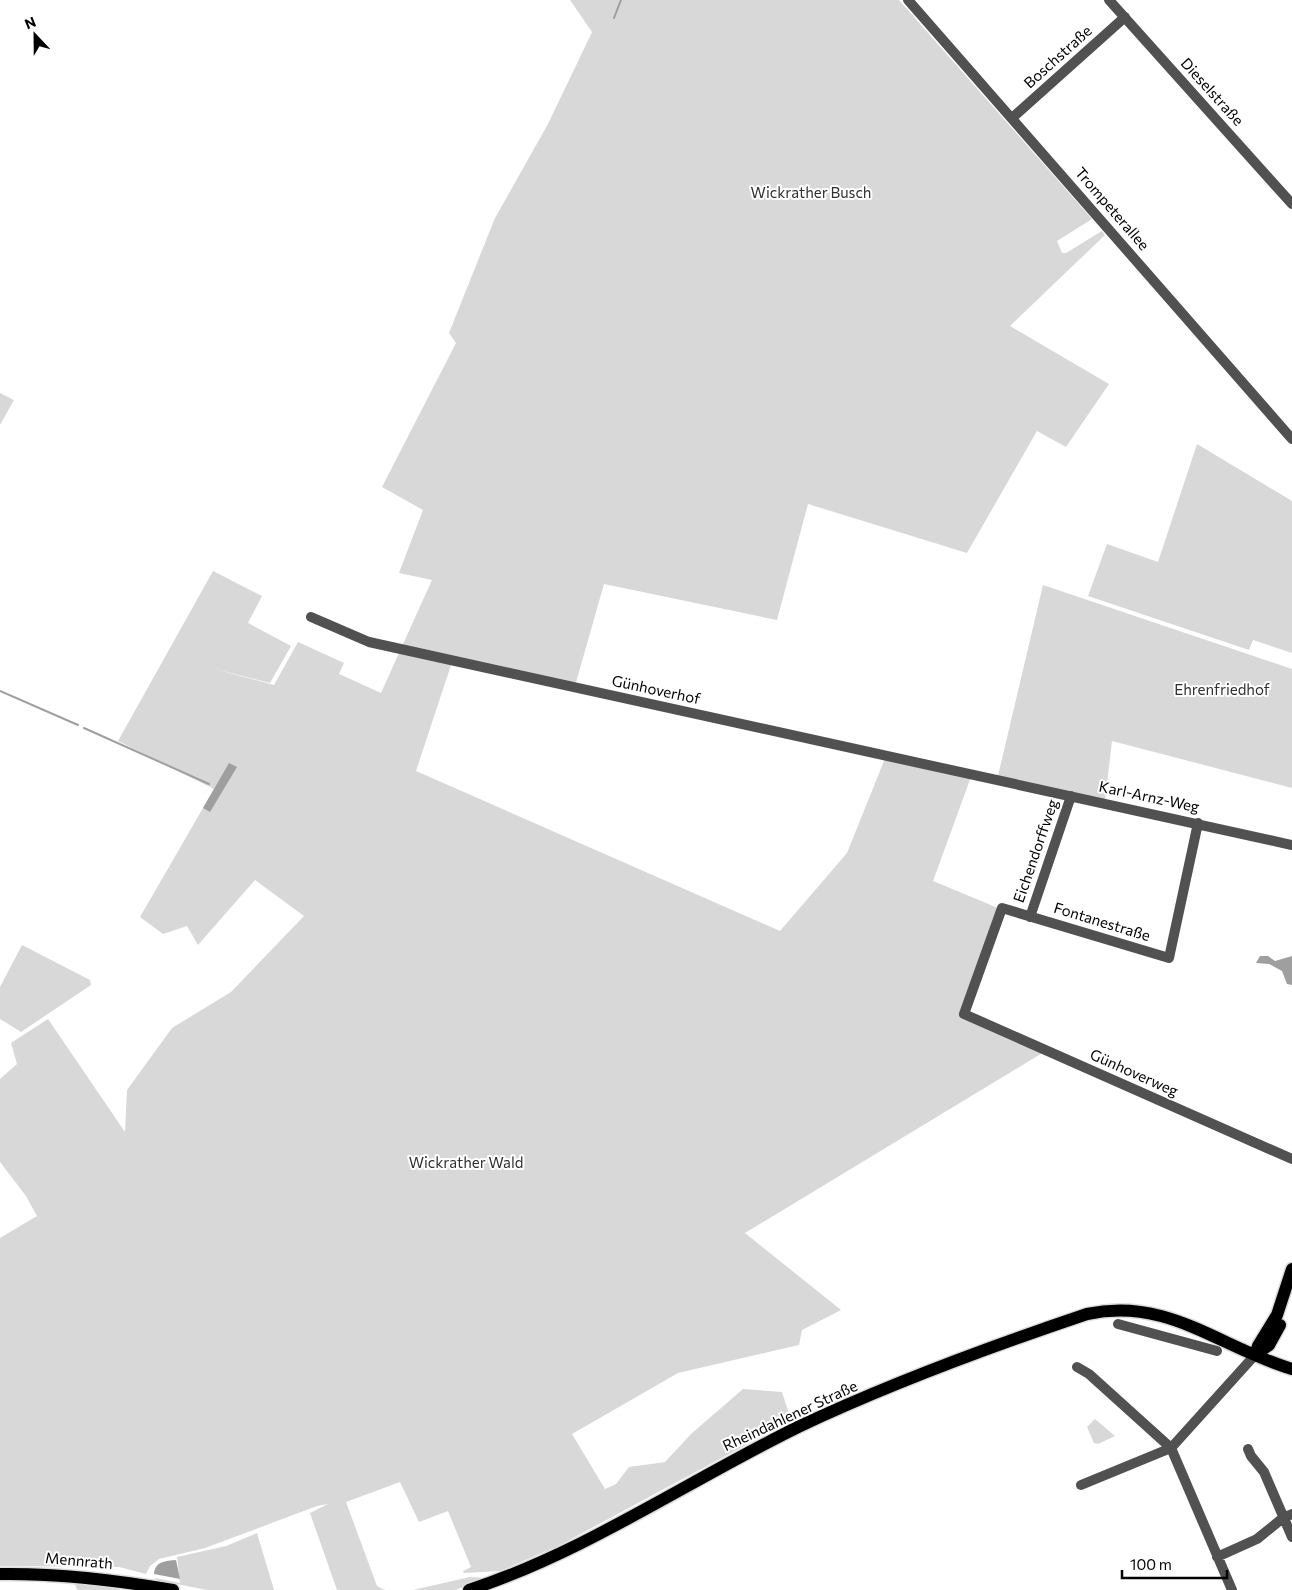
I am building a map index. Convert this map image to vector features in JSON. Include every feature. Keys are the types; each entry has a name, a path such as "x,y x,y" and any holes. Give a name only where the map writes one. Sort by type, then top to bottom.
{"main road":[{"path":"1255,1356 1258,1346 1277,1315 1292,1269"},
{"path":"1255,1356 1269,1345 1284,1318 1292,1290"},
{"name":"Rheindahlener Straße","path":"469,1590 550,1559 706,1474 799,1427 911,1378 1086,1314 1110,1309 1138,1310 1174,1318 1255,1356 1292,1369"},
{"name":"Mennrath","path":"0,1574 93,1578 151,1588"},
{"path":"151,1588 173,1590"}],"street":[{"name":"Trompeterallee","path":"908,0 1292,439"},
{"name":"Dieselstraße","path":"1109,0 1292,204"},
{"name":"Boschstraße","path":"1012,118 1124,17"},
{"name":"Günhoverhof","path":"311,617 369,642 999,781"},
{"name":"Karl-Arnz-Weg","path":"999,781 1292,845"},
{"name":"Eichendorffweg","path":"1030,916 1071,796"},
{"name":"Fontanestraße","path":"964,1014 1002,908 1169,958 1198,823"},
{"name":"Günhoverweg","path":"964,1014 1292,1159"},
{"path":"1134,1328 1138,1310"},
{"path":"1118,1324 1217,1351"},
{"path":"1081,1485 1171,1448 1255,1356"},
{"path":"1077,1367 1089,1374 1171,1448 1232,1590"},
{"path":"1248,1449 1251,1456 1264,1472 1287,1516 1292,1537"},
{"path":"1217,1557 1257,1539 1287,1516"}],"green space":[{"name":"Wickrather Wald","path":"570,0 899,0 1092,219 1057,241 1062,253 1066,253 1102,231 1105,235 1010,326 1109,384 1066,447 1037,431 967,553 808,504 777,620 604,584 575,686 452,662 416,771 780,931 847,853 886,756 972,774 933,881 998,908 961,1016 1044,1052 745,1233 841,1310 802,1330 799,1345 678,1373 572,1434 605,1489 616,1484 629,1467 665,1462 691,1434 743,1389 782,1392 791,1420 782,1423 757,1439 560,1545 500,1571 464,1573 463,1571 471,1567 448,1511 419,1522 400,1482 346,1502 377,1586 385,1590 337,1590 310,1513 328,1504 317,1506 205,1548 159,1559 150,1566 146,1574 119,1567 0,1566 0,1238 37,1216 26,1196 0,1162 0,1079 17,1064 11,1043 48,1019 125,1132 127,1090 172,1028 231,992 304,916 255,880 198,945 187,926 163,934 140,917 214,789 118,741 213,571 262,596 248,623 291,646 270,683 211,668 274,685 298,642 344,663 339,674 381,693 432,580 399,573 423,510 382,487 456,343 449,333 495,218 548,124 592,32"},
{"path":"0,393 14,400 0,425"},
{"path":"1197,444 1292,501 1292,653 1253,640 1249,650 1088,596 1107,544 1158,562"},
{"name":"Ehrenfriedhof","path":"1043,585 1292,669 1292,788 1112,741 1105,801 997,780"},
{"path":"22,945 90,980 91,985 21,1032 0,1019 0,987"},
{"path":"1095,1419 1115,1436 1098,1444 1094,1443 1087,1427"},
{"path":"257,1533 274,1590 207,1590 156,1580 155,1578 180,1583 177,1557 226,1546"},
{"path":"470,1577 488,1578 455,1590 413,1590"},
{"path":"74,1580 121,1590 77,1590"}],"shaded area":[{"path":"229,763 237,767 210,812 203,808"},
{"path":"1260,956 1268,956 1275,961 1292,956 1292,985 1287,984 1282,971 1269,964 1256,963"},
{"path":"176,1560 180,1579 154,1574 156,1566 159,1564 165,1561"}],"waterway":[{"path":"614,18 621,0"},
{"path":"0,691 78,725"},
{"path":"84,728 209,784"}],"park label":[{"name":"Wickrather Busch","path":"811,193"}]}
